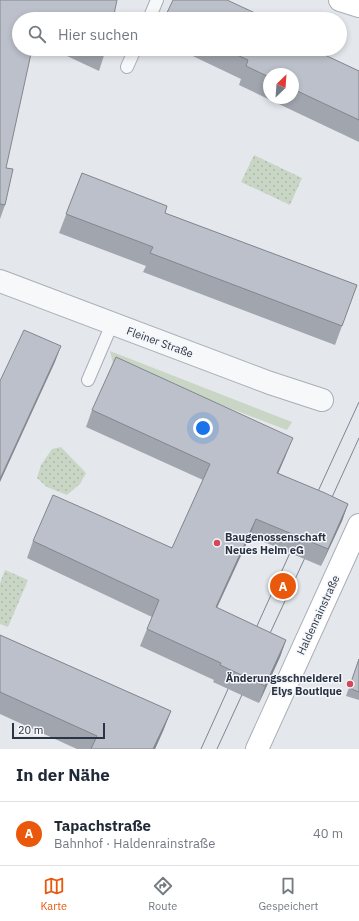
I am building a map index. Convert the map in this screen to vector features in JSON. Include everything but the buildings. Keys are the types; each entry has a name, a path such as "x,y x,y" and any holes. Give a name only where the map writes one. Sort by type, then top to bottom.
{"main road":[{"path":"340,0 359,6"},
{"name":"Haldenrainstraße","path":"257,749 359,525"}],"street":[{"name":"Fleiner Straße","path":"0,281 270,383 322,400"}],"lane":[{"path":"151,12 157,0"},
{"path":"127,67 132,56"},
{"path":"88,380 112,324"}],"green space":[{"path":"254,155 302,178 290,205 241,182"},
{"path":"110,351 292,422 287,430 113,364"},
{"path":"61,447 86,473 80,484 67,495 47,487 37,478 41,465 52,449"},
{"path":"5,570 28,580 8,627 0,624 0,583"}],"tram line":[{"path":"314,500 359,402"},
{"path":"328,506 359,438"},
{"path":"252,637 294,544"},
{"path":"266,642 309,549"},
{"path":"201,749 233,678"},
{"path":"217,749 246,686"}],"place":[{"name":"Baugenossenschaft Neues Heim eG","path":"217,543"},
{"name":"Tapachstraße","path":"283,586"},
{"name":"Änderungsschneiderei Elys Boutique","path":"350,684"}]}
